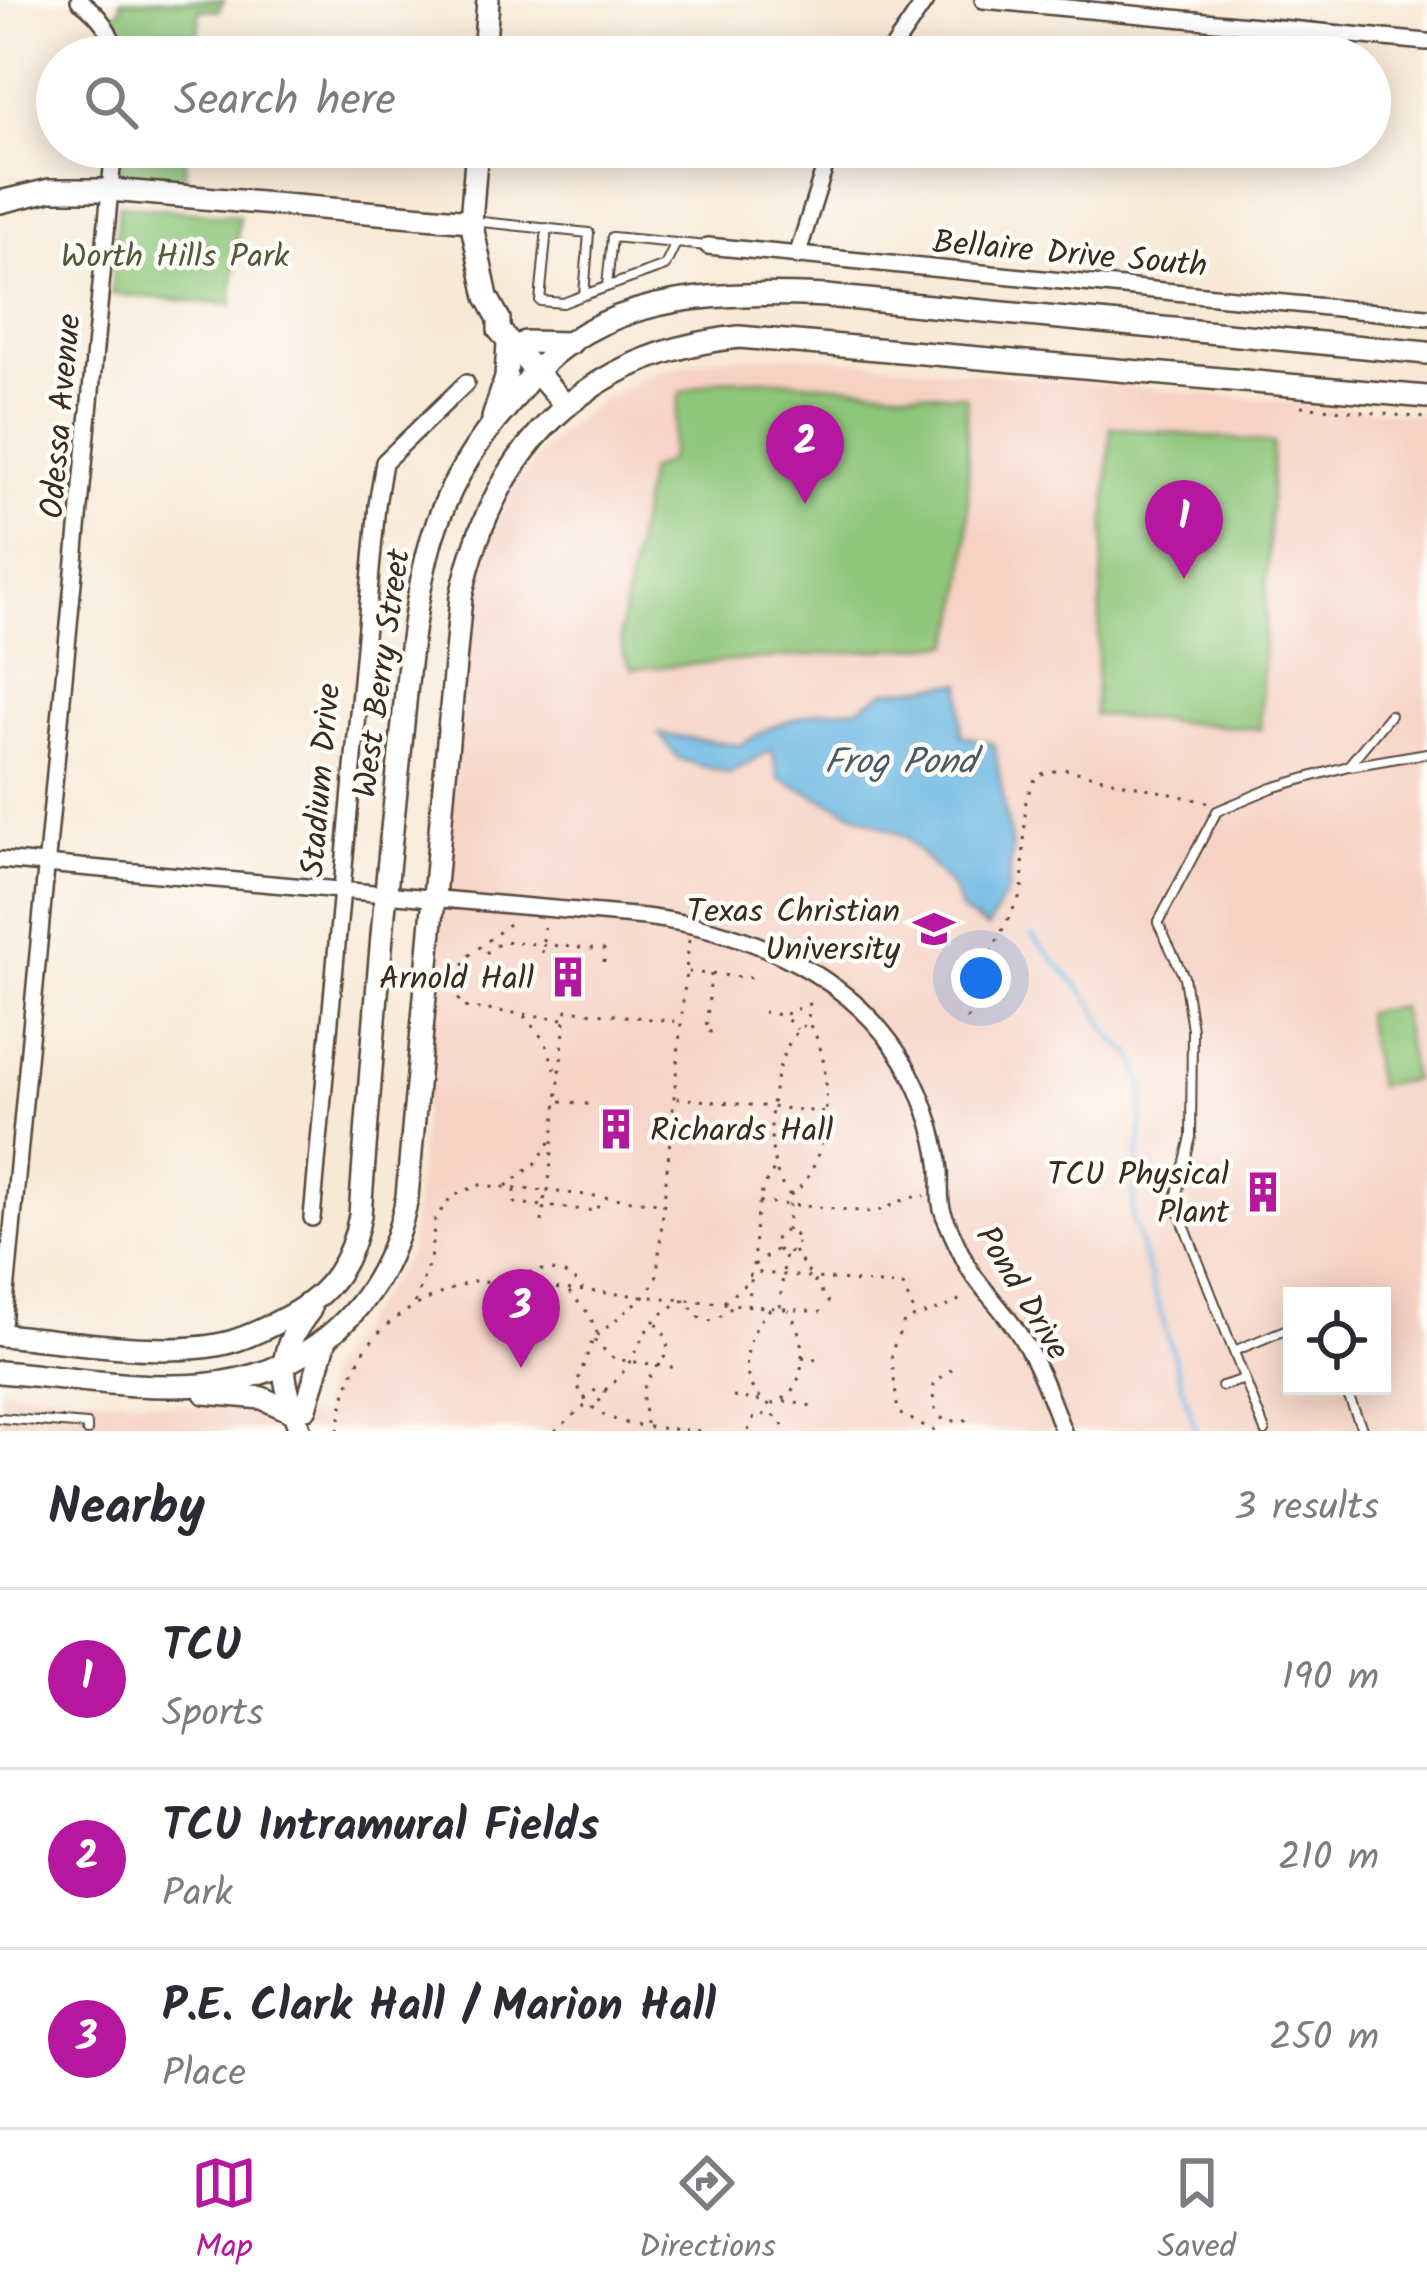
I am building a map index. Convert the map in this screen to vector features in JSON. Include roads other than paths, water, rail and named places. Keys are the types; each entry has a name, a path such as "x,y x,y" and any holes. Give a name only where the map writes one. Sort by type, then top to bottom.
{"main road":[{"path":"485,36 488,0"},
{"path":"475,168 471,221 487,296 499,320 510,325 516,342 570,402"},
{"path":"0,202 50,190 110,190 471,221"},
{"name":"West Berry Street","path":"1,1335 170,1348 232,1342 278,1322 320,1295 347,1261 360,1215 384,897 424,573 449,493 491,426 539,368 571,344 634,312 673,300 741,292 1427,353"},
{"path":"0,1372 127,1382 224,1382 304,1355 326,1340 373,1288 402,1223 467,568 499,485 570,402 636,361 666,349 739,338 1427,397"},
{"path":"516,342 571,344"},
{"path":"491,426 516,342"},
{"path":"282,1363 292,1332 320,1295"},
{"path":"301,1421 326,1340"},
{"path":"232,1342 262,1350 293,1372 301,1421"},
{"path":"127,1382 175,1391 262,1397 301,1421"}],"street":[{"path":"79,0 95,11 112,36"},
{"path":"901,36 926,0"},
{"path":"983,0 1373,36"},
{"path":"1391,38 1427,41"},
{"name":"Odessa Avenue","path":"1,1335 112,168"},
{"path":"797,256 824,168"},
{"name":"Bellaire Drive South","path":"708,246 1427,317"},
{"name":"Stadium Drive","path":"312,1218 384,462 466,382"},
{"name":"Pond Drive","path":"0,860 691,923 747,938 788,956 854,1001 895,1049 926,1108 940,1164 941,1208 971,1271 1022,1339 1043,1377 1063,1431"}],"lane":[{"path":"471,221 589,233 584,295"},
{"path":"547,228 540,301 563,303 665,266 676,243"},
{"path":"607,286 612,237 708,246"},
{"path":"1348,766 1390,715"},
{"path":"1265,1431 1175,1202 1191,1137 1192,1029 1184,976 1158,923 1217,811 1272,788 1348,766 1427,753"},
{"path":"1234,1351 1283,1332"},
{"path":"1222,1386 1245,1379"},
{"path":"1348,1395 1363,1431"},
{"path":"0,1418 87,1425 86,1431"}],"water":[{"name":"Frog Pond","path":"962,683 961,735 994,744 1012,849 1008,890 987,928 962,912 953,889 906,837 779,779 772,750 729,774 679,759 659,734 740,745 771,727 819,711 858,708 885,691"}],"waterway":[{"path":"1032,936 1089,998 1113,1039 1134,1056 1145,1096 1132,1217 1196,1431"}],"place":[{"name":"TCU Intramural Fields","path":"805,504"},
{"name":"TCU","path":"1184,579"},
{"name":"Texas Christian University","path":"934,929"},
{"name":"Arnold Hall","path":"568,977"},
{"name":"Richards Hall","path":"616,1129"},
{"name":"TCU Physical Plant","path":"1263,1192"},
{"name":"P.E. Clark Hall / Marion Hall","path":"521,1368"}],"park label":[{"name":"Worth Hills Park","path":"175,255"}]}
